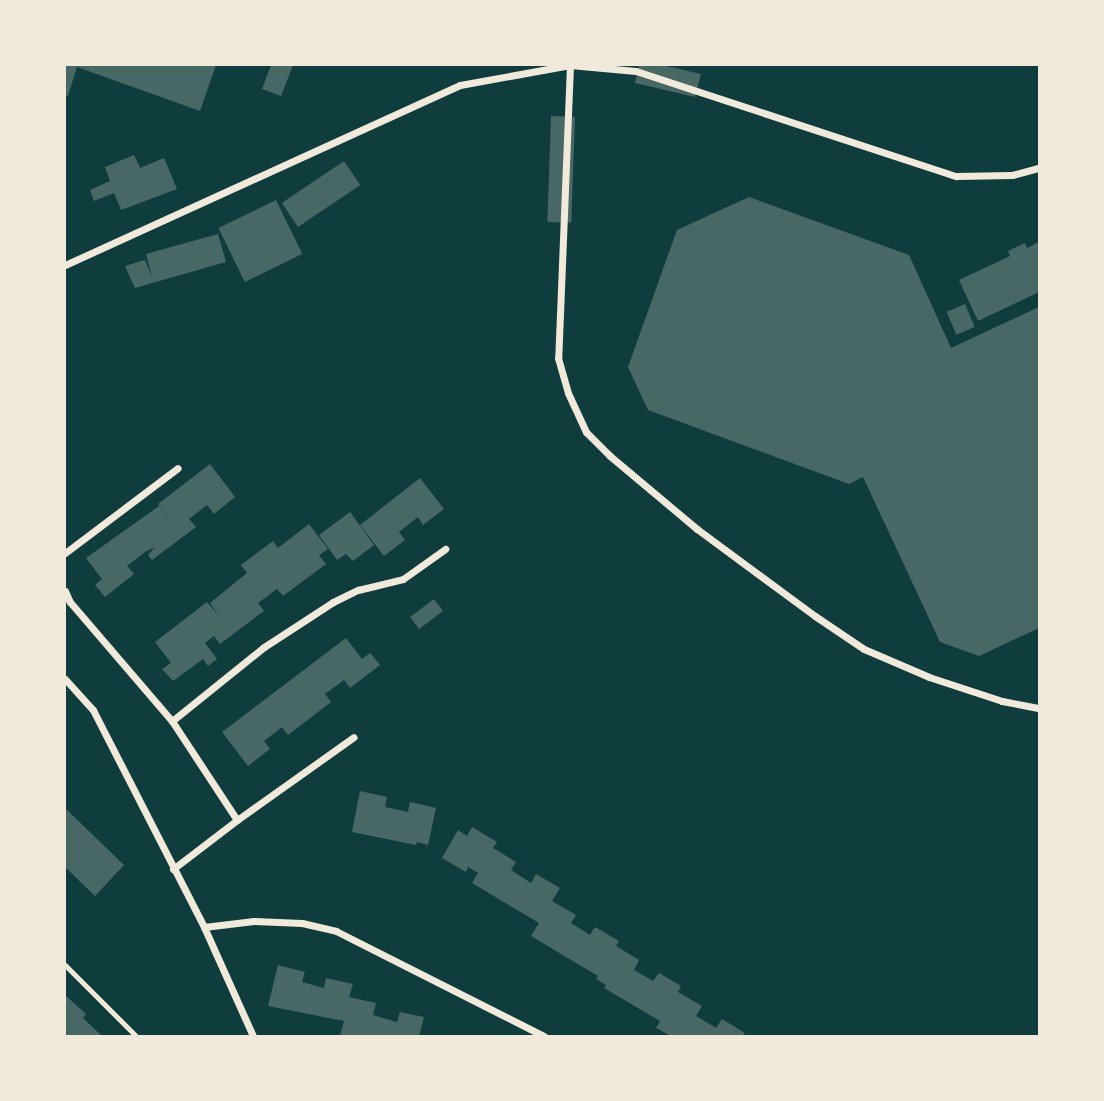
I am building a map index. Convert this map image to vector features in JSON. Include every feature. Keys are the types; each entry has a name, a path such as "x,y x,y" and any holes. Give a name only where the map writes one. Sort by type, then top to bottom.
{"street":[{"path":"570,65 558,358 568,393 586,432 610,456 697,528 864,649 929,677 1002,701 1039,708"},
{"path":"65,265 460,85 570,65 636,71 956,176 1012,175 1039,169"},
{"path":"65,553 178,468"},
{"path":"172,721 264,647 333,602 358,590 403,579 445,549"},
{"path":"65,591 70,602 172,721 237,820"},
{"path":"65,679 93,710 204,927 253,1036"},
{"path":"173,869 354,737"},
{"path":"204,927 254,921 302,923 337,930 544,1036"}],"lane":[{"path":"65,965 136,1036"}],"building":[{"path":"65,65 216,65 200,111 77,67 68,96 65,95"},
{"path":"271,65 293,65 281,96 262,89"},
{"path":"639,65 662,65 701,74 695,97 635,83"},
{"path":"551,116 575,117 571,223 547,222"},
{"path":"134,155 140,168 164,158 177,189 121,210 114,193 94,201 90,190 110,181 105,167"},
{"path":"344,161 360,185 298,227 282,203"},
{"path":"749,197 909,255 951,348 1039,307 1039,628 979,656 940,642 863,477 849,484 648,410 628,367 677,230"},
{"path":"276,200 302,254 245,282 218,228"},
{"path":"218,234 226,262 135,288 125,266 145,260 152,277 146,254"},
{"path":"1039,242 1039,292 978,321 959,280 1010,256 1008,251 1025,243 1027,248"},
{"path":"965,304 975,327 956,335 947,312"},
{"path":"210,464 235,497 214,514 207,505 189,519 196,527 152,560 148,555 155,547 145,552 127,566 134,574 105,597 95,585 102,579 86,558 159,506 174,525 158,504"},
{"path":"420,478 444,509 423,525 418,517 399,532 405,540 384,556 360,525"},
{"path":"350,512 374,545 353,561 346,554 337,560 319,535"},
{"path":"309,524 328,549 319,555 326,564 283,596 277,589 258,603 264,611 220,644 214,636 205,643 217,659 208,666 203,659 173,681 162,669 171,663 155,642 207,602 219,616 210,603 247,573 241,565 273,541 278,548"},
{"path":"434,599 443,611 419,629 410,617"},
{"path":"346,638 362,659 370,653 380,665 350,688 344,680 325,694 331,702 288,735 282,727 264,741 270,749 248,766 222,732"},
{"path":"360,791 387,797 385,807 408,812 410,802 436,808 428,845 352,832"},
{"path":"65,808 124,865 95,896 65,867"},
{"path":"472,827 497,842 493,848 516,862 511,870 531,883 536,874 560,888 552,901 576,915 571,923 590,935 595,927 619,941 616,946 639,960 634,970 653,981 659,973 681,986 678,992 702,1006 696,1016 716,1028 722,1019 745,1033 742,1036 671,1036 656,1028 660,1021 604,988 606,985 596,979 598,976 531,936 539,923 472,883 478,873 468,867 466,872 442,858 458,830 467,836"},
{"path":"278,965 305,972 302,982 324,988 326,978 353,984 349,997 376,1003 373,1015 397,1022 400,1012 424,1017 419,1036 340,1036 344,1021 268,1006"},
{"path":"65,995 86,1014 83,1018 102,1036 65,1036"}]}
